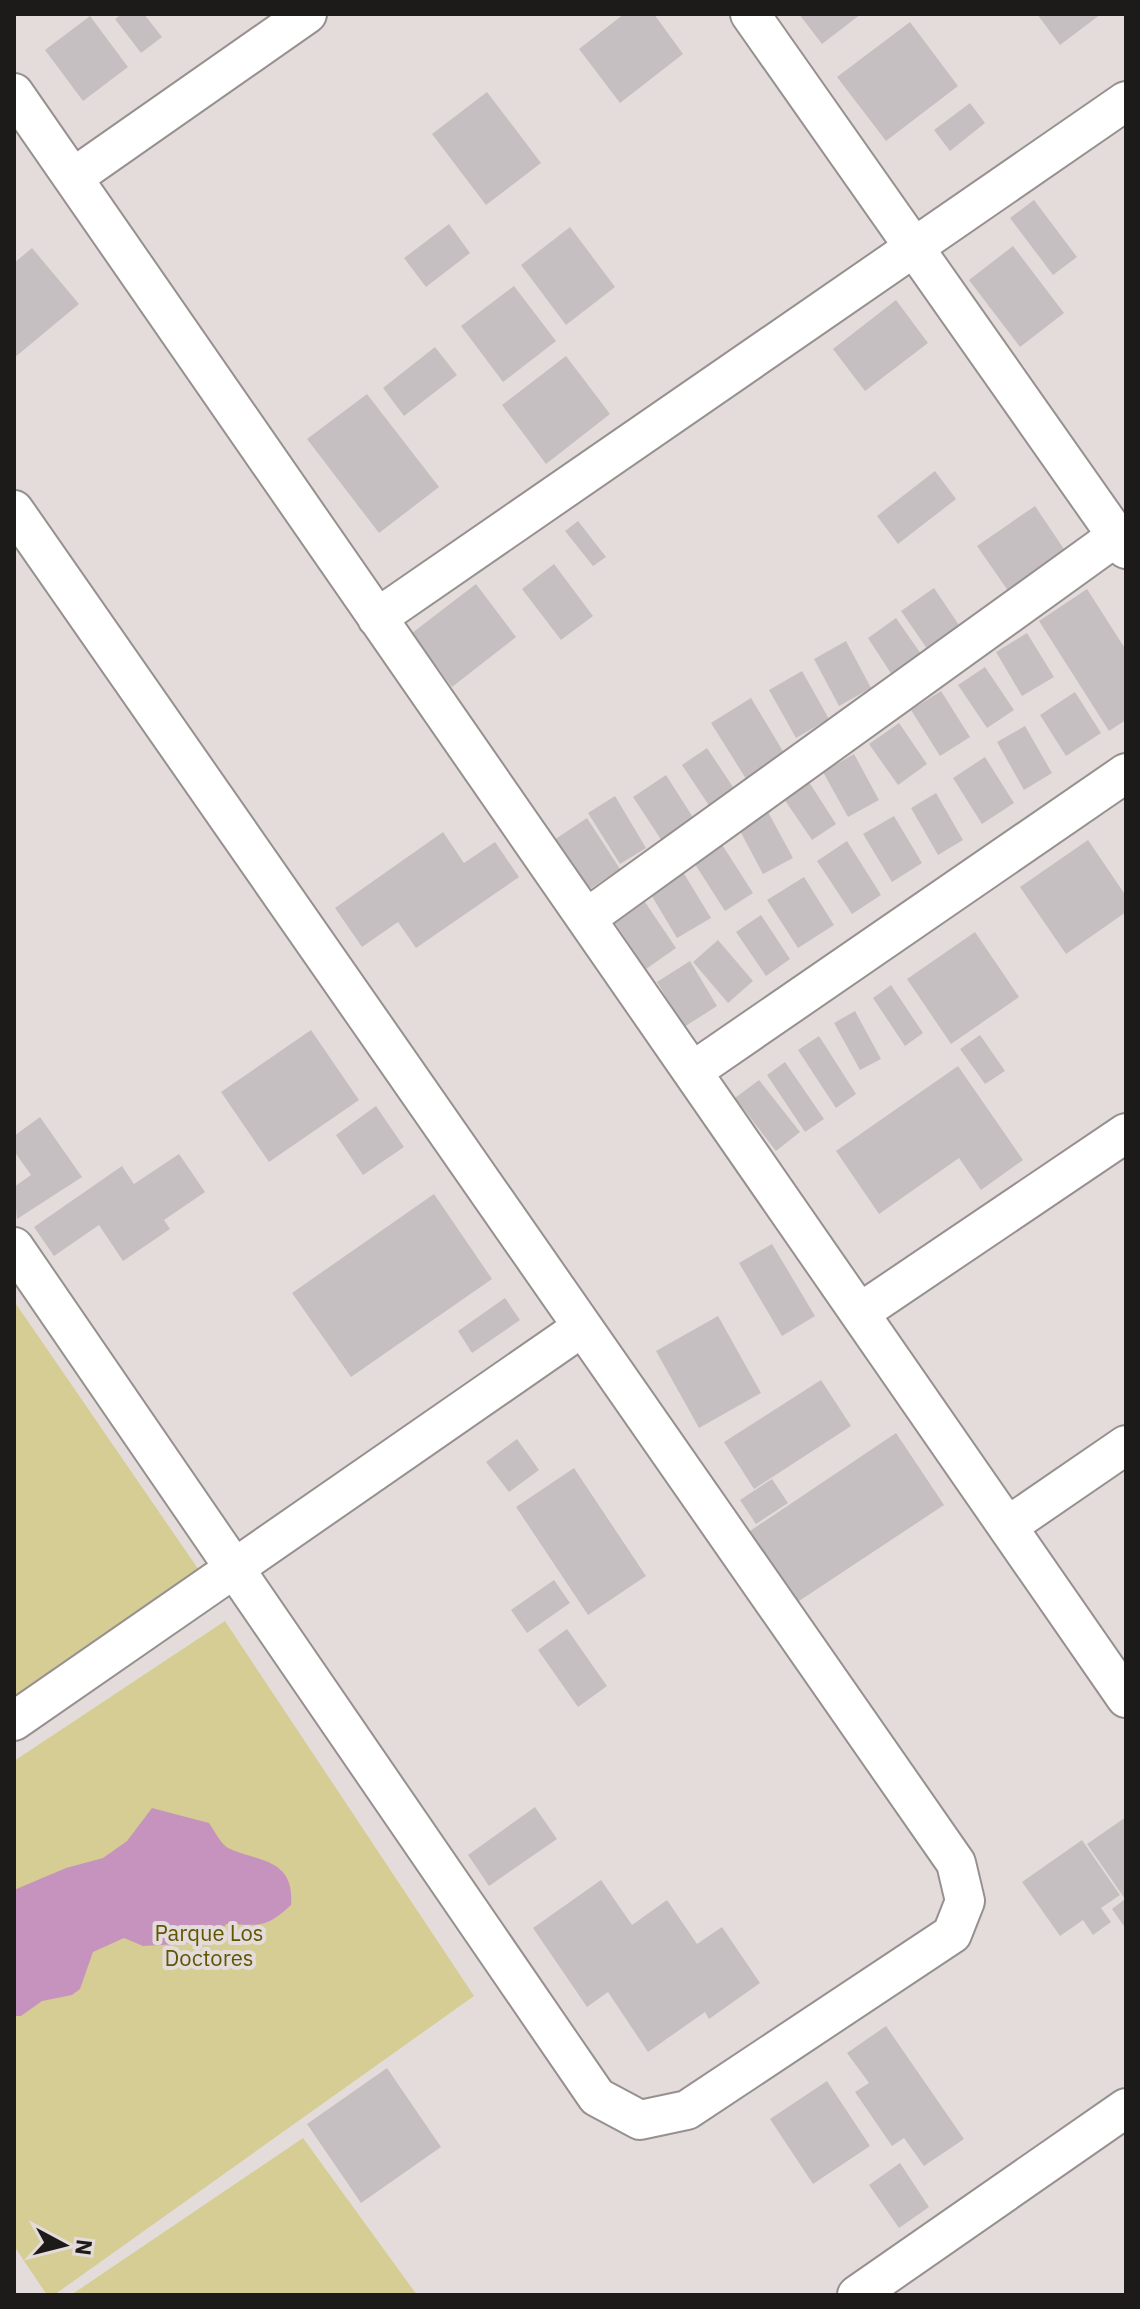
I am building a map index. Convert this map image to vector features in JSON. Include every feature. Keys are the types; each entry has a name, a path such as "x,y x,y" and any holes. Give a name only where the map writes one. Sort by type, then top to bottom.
{"street":[{"path":"74,177 307,14"},
{"path":"587,918 1121,543 750,14"},
{"path":"14,93 1126,1698"},
{"path":"377,618 1126,101"},
{"path":"14,510 956,1863 965,1901 952,1934 687,2110 640,2120 597,2097 14,1247"},
{"path":"693,1071 1126,773"},
{"path":"861,1312 1126,1133"},
{"path":"14,1721 234,1565 581,1328"},
{"path":"1008,1526 1126,1445"},
{"path":"857,2295 1126,2108"}],"green space":[{"path":"14,1301 203,1576 14,1702"},
{"name":"Parque Los Doctores","path":"225,1621 474,1996 54,2295 47,2295 14,2246 14,1761"},
{"path":"303,2138 417,2295 71,2295"}],"shaded area":[{"path":"152,1808 209,1823 228,1848 281,1870 291,1890 291,1905 262,1924 226,1924 214,1942 143,1946 124,1938 93,1952 80,1989 72,1995 42,2001 21,2016 14,2016 14,1890 66,1868 103,1858 127,1841"}],"building":[{"path":"122,14 144,14 162,37 141,53 115,19"},
{"path":"624,14 654,14 683,54 620,103 579,49"},
{"path":"799,14 861,14 822,44"},
{"path":"1037,14 1101,14 1060,45"},
{"path":"90,16 128,67 83,101 45,50"},
{"path":"910,22 958,86 886,141 837,77"},
{"path":"487,92 541,163 486,205 432,134"},
{"path":"970,103 985,123 950,151 934,130"},
{"path":"1034,200 1077,257 1053,275 1010,218"},
{"path":"449,224 470,253 426,287 404,258"},
{"path":"570,227 615,287 566,325 521,265"},
{"path":"1013,246 1064,313 1020,347 969,280"},
{"path":"32,248 79,304 14,358 14,263"},
{"path":"514,286 556,341 503,382 461,326"},
{"path":"896,300 928,343 865,391 833,349"},
{"path":"435,347 457,375 404,416 383,388"},
{"path":"566,356 610,414 546,464 502,405"},
{"path":"367,394 439,487 379,533 307,439"},
{"path":"935,471 956,499 898,544 877,516"},
{"path":"1035,506 1070,558 1013,598 977,546"},
{"path":"578,521 606,557 593,566 565,531"},
{"path":"554,564 593,616 561,640 522,589"},
{"path":"476,584 516,637 452,687 412,633"},
{"path":"934,588 961,628 928,650 901,611"},
{"path":"1087,589 1126,650 1126,720 1109,731 1039,621"},
{"path":"896,618 921,654 892,675 868,638"},
{"path":"1027,633 1054,677 1022,696 996,652"},
{"path":"846,641 871,688 839,706 814,659"},
{"path":"985,667 1014,710 987,728 958,685"},
{"path":"802,671 829,719 796,738 769,690"},
{"path":"941,691 970,737 940,756 911,710"},
{"path":"1075,692 1101,733 1066,756 1040,715"},
{"path":"751,698 787,758 748,782 711,723"},
{"path":"899,723 927,764 898,785 869,744"},
{"path":"1025,726 1052,773 1024,790 997,742"},
{"path":"707,748 735,790 710,807 682,765"},
{"path":"854,754 879,800 848,817 823,772"},
{"path":"985,757 1014,803 982,824 953,778"},
{"path":"666,775 694,819 662,841 633,797"},
{"path":"807,779 836,824 812,840 782,796"},
{"path":"936,793 963,840 938,855 911,808"},
{"path":"615,796 646,848 620,864 588,813"},
{"path":"768,812 793,858 763,874 739,829"},
{"path":"894,816 922,863 892,882 863,834"},
{"path":"587,818 620,869 587,891 554,840"},
{"path":"443,832 464,863 495,842 519,877 416,948 398,922 362,947 335,908"},
{"path":"1088,840 1126,896 1126,912 1066,954 1020,887"},
{"path":"847,841 881,895 852,914 817,861"},
{"path":"721,843 753,893 725,911 693,861"},
{"path":"683,872 711,918 677,938 650,893"},
{"path":"804,877 834,925 798,948 767,900"},
{"path":"645,902 676,948 646,969 615,923"},
{"path":"761,915 790,959 766,976 736,932"},
{"path":"975,932 1019,997 951,1044 907,979"},
{"path":"718,940 753,981 728,1003 693,962"},
{"path":"690,961 717,1006 684,1027 657,982"},
{"path":"891,985 923,1033 905,1046 873,998"},
{"path":"855,1011 881,1059 860,1070 834,1023"},
{"path":"311,1030 359,1100 269,1162 221,1092"},
{"path":"980,1035 1005,1071 985,1084 960,1049"},
{"path":"819,1036 856,1094 836,1108 798,1050"},
{"path":"785,1062 824,1119 805,1132 767,1075"},
{"path":"958,1066 1023,1160 981,1190 959,1158 879,1214 836,1151"},
{"path":"759,1080 800,1132 776,1151 735,1098"},
{"path":"376,1106 404,1147 363,1175 336,1135"},
{"path":"40,1117 82,1177 17,1219 14,1187 31,1175 14,1151 14,1136"},
{"path":"179,1154 205,1192 164,1220 170,1229 123,1261 99,1225 54,1256 34,1227 122,1166 134,1184"},
{"path":"434,1194 492,1279 351,1377 292,1293"},
{"path":"772,1244 815,1316 782,1336 739,1263"},
{"path":"505,1298 520,1320 472,1353 458,1331"},
{"path":"718,1316 761,1393 699,1428 656,1351"},
{"path":"821,1380 851,1426 754,1489 724,1442"},
{"path":"896,1433 944,1505 796,1603 750,1531"},
{"path":"517,1439 539,1470 509,1492 486,1462"},
{"path":"574,1468 646,1576 588,1615 516,1507"},
{"path":"772,1479 788,1503 756,1524 740,1500"},
{"path":"554,1580 570,1603 527,1633 511,1610"},
{"path":"567,1629 607,1686 578,1707 538,1650"},
{"path":"535,1807 557,1839 489,1886 468,1855"},
{"path":"1126,1817 1126,1929 1112,1909 1125,1899 1087,1844"},
{"path":"1082,1840 1120,1895 1101,1908 1111,1922 1093,1935 1083,1920 1060,1936 1022,1882"},
{"path":"601,1880 632,1925 667,1900 697,1944 722,1927 760,1983 709,2019 705,2012 648,2052 608,1992 587,2007 533,1928"},
{"path":"886,2026 964,2139 924,2166 904,2138 892,2146 855,2092 869,2083 847,2053"},
{"path":"387,2068 441,2147 361,2203 307,2124"},
{"path":"827,2081 870,2146 813,2184 770,2119"},
{"path":"900,2163 929,2207 899,2228 869,2185"}]}
